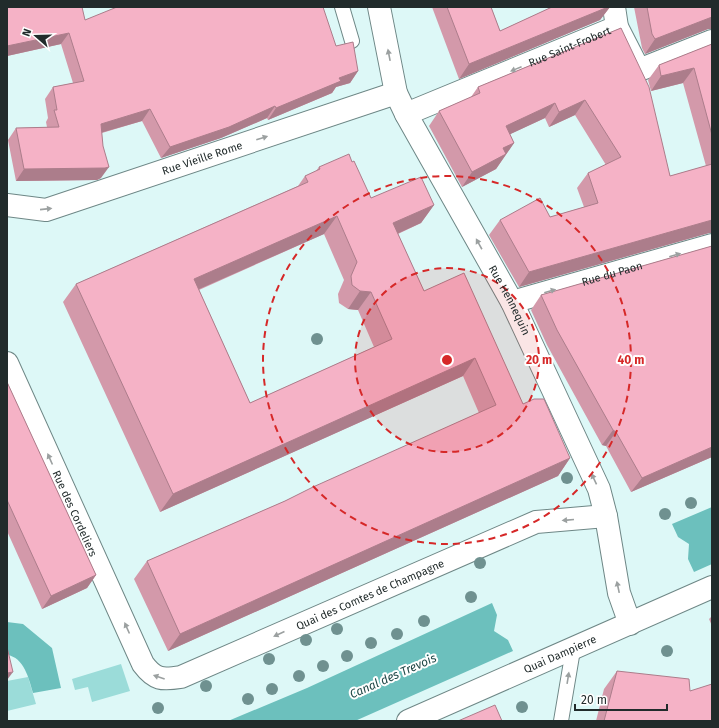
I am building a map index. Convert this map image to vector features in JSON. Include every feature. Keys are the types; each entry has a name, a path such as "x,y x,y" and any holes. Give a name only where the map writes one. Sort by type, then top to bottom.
{"street":[{"name":"Rue Hennequin","path":"379,7 396,93 406,114 512,302 599,489 606,516 619,593 630,624"},
{"name":"Rue Saint-Frobert","path":"406,114 615,17 639,70 712,41"},
{"name":"Rue Vieille Rome","path":"7,205 46,210 396,93"},
{"name":"Rue du Paon","path":"512,302 712,245"},
{"name":"Rue des Cordeliers","path":"7,363 143,664"},
{"name":"Quai des Comtes de Champagne","path":"143,664 151,674 164,680 182,677 536,522 606,516"},
{"name":"Quai Dampierre","path":"408,721 573,650 712,587"}],"lane":[{"path":"342,7 352,41"},
{"path":"561,721 573,650"}],"shaded area":[{"path":"121,664 130,691 92,702 88,687 75,690 72,679"},
{"path":"28,677 36,704 7,711 7,681"}],"water":[{"path":"712,507 712,564 694,572 688,559 689,544 678,537 672,524"},
{"name":"Canal des Trevois","path":"492,603 497,615 494,631 508,640 513,651 355,721 228,721 307,688"},
{"path":"7,622 23,624 52,648 61,688 33,693 22,664 13,657 7,655"}],"building":[{"path":"7,7 82,7 85,20 117,7 323,7 336,46 353,42 358,71 339,78 341,81 276,108 275,106 229,127 170,147 150,109 101,124 103,146 109,167 24,169 16,128 59,127 54,110 57,110 53,87 84,81 69,33 7,46"},
{"path":"447,7 491,7 500,31 552,7 608,7 469,64"},
{"path":"647,7 712,7 712,17 655,39 652,34"},
{"path":"621,28 649,87 670,176 712,164 712,220 529,272 500,220 540,198 550,217 598,203 588,173 621,157 585,100 559,112 555,103 506,126 514,143 503,148 506,154 472,172 439,111 480,93 478,87"},
{"path":"712,44 712,135 694,68 661,76 659,65"},
{"path":"349,154 352,162 354,161 371,198 421,177 434,205 393,223 424,291 464,273 523,404 534,399 544,399 570,458 180,634 147,561 285,501 496,405 475,358 173,494 76,284 308,182 305,176 320,169 319,167","holes":["337,216 357,262 351,276 352,285 360,291 371,292 392,339 250,403 194,279"]},
{"path":"712,246 712,447 642,478 616,432 613,430 557,330 541,295"},
{"path":"7,382 96,575 51,596 7,500"},
{"path":"7,647 13,672 7,673"},
{"path":"617,671 689,679 690,691 712,684 712,721 604,721"},
{"path":"495,705 502,721 458,721"}]}
